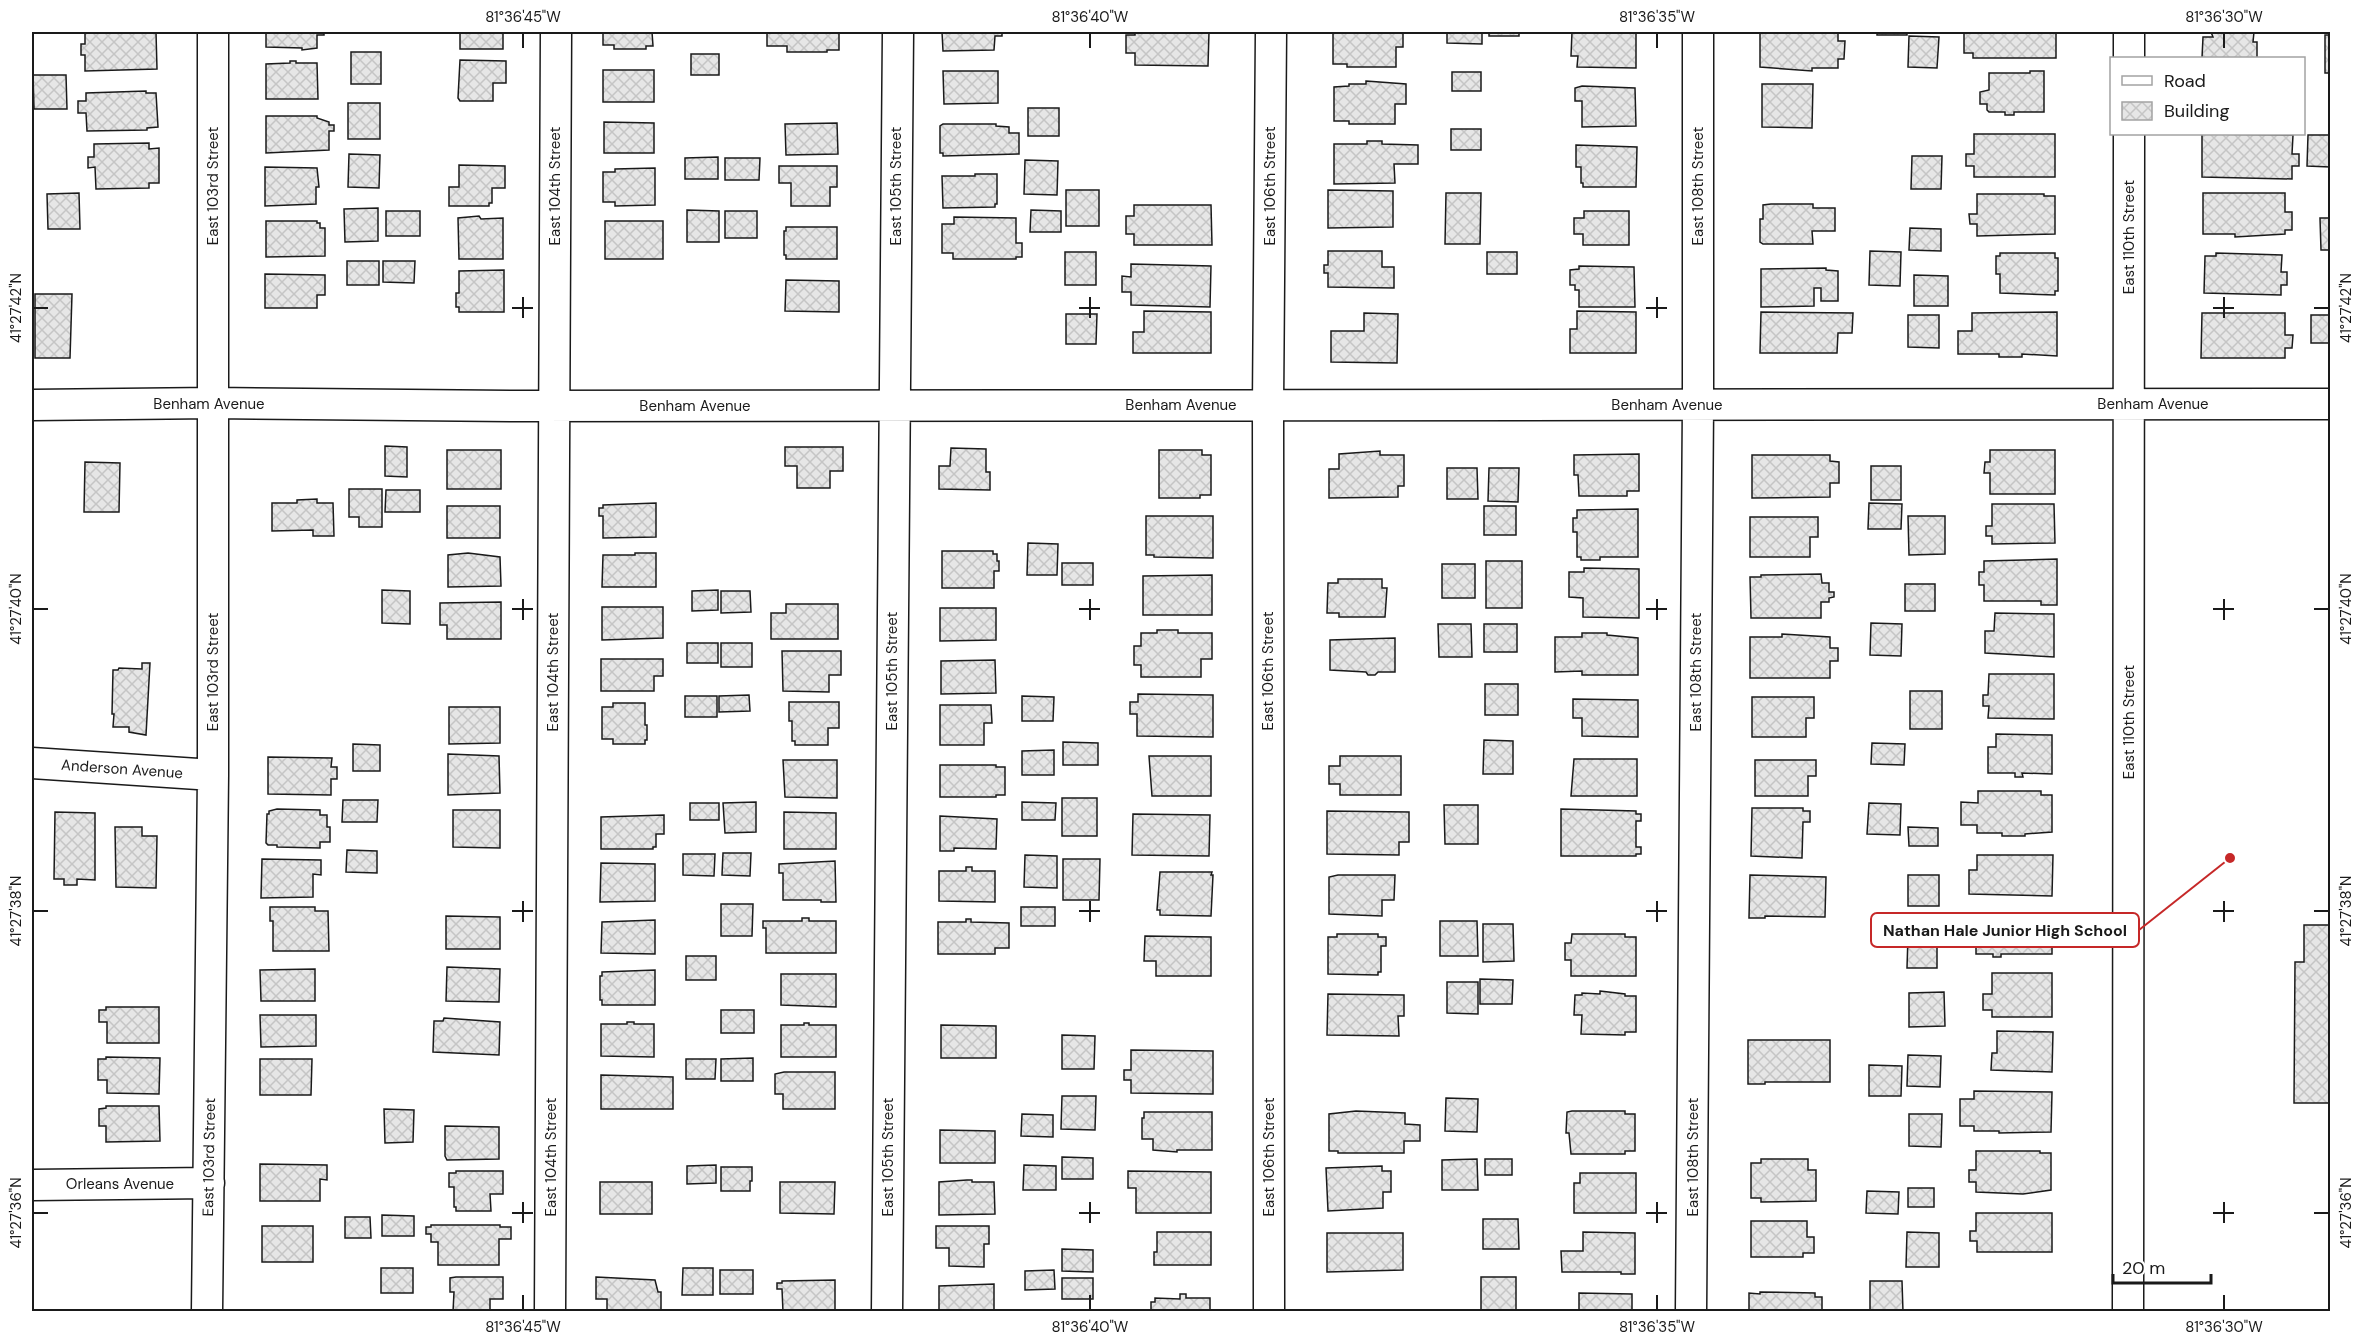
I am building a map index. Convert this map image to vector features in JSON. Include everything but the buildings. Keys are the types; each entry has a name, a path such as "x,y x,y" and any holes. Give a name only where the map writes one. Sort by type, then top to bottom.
{"street":[{"name":"East 103rd Street","path":"207,1311 213,775 213,32"},
{"name":"East 104th Street","path":"550,1311 556,32"},
{"name":"East 105th Street","path":"887,1311 898,32"},
{"name":"East 106th Street","path":"1269,1311 1268,405 1271,32"},
{"name":"East 108th Street","path":"1691,1311 1698,405 1698,32"},
{"path":"2129,32 2129,57"},
{"name":"East 110th Street","path":"2128,1311 2129,135"},
{"name":"Benham Avenue","path":"32,405 213,403 554,406 2331,404"},
{"name":"Anderson Avenue","path":"32,763 213,775"},
{"name":"Orleans Avenue","path":"32,1185 208,1183"}],"place":[{"name":"Nathan Hale Junior High School","path":"2230,858"}]}
